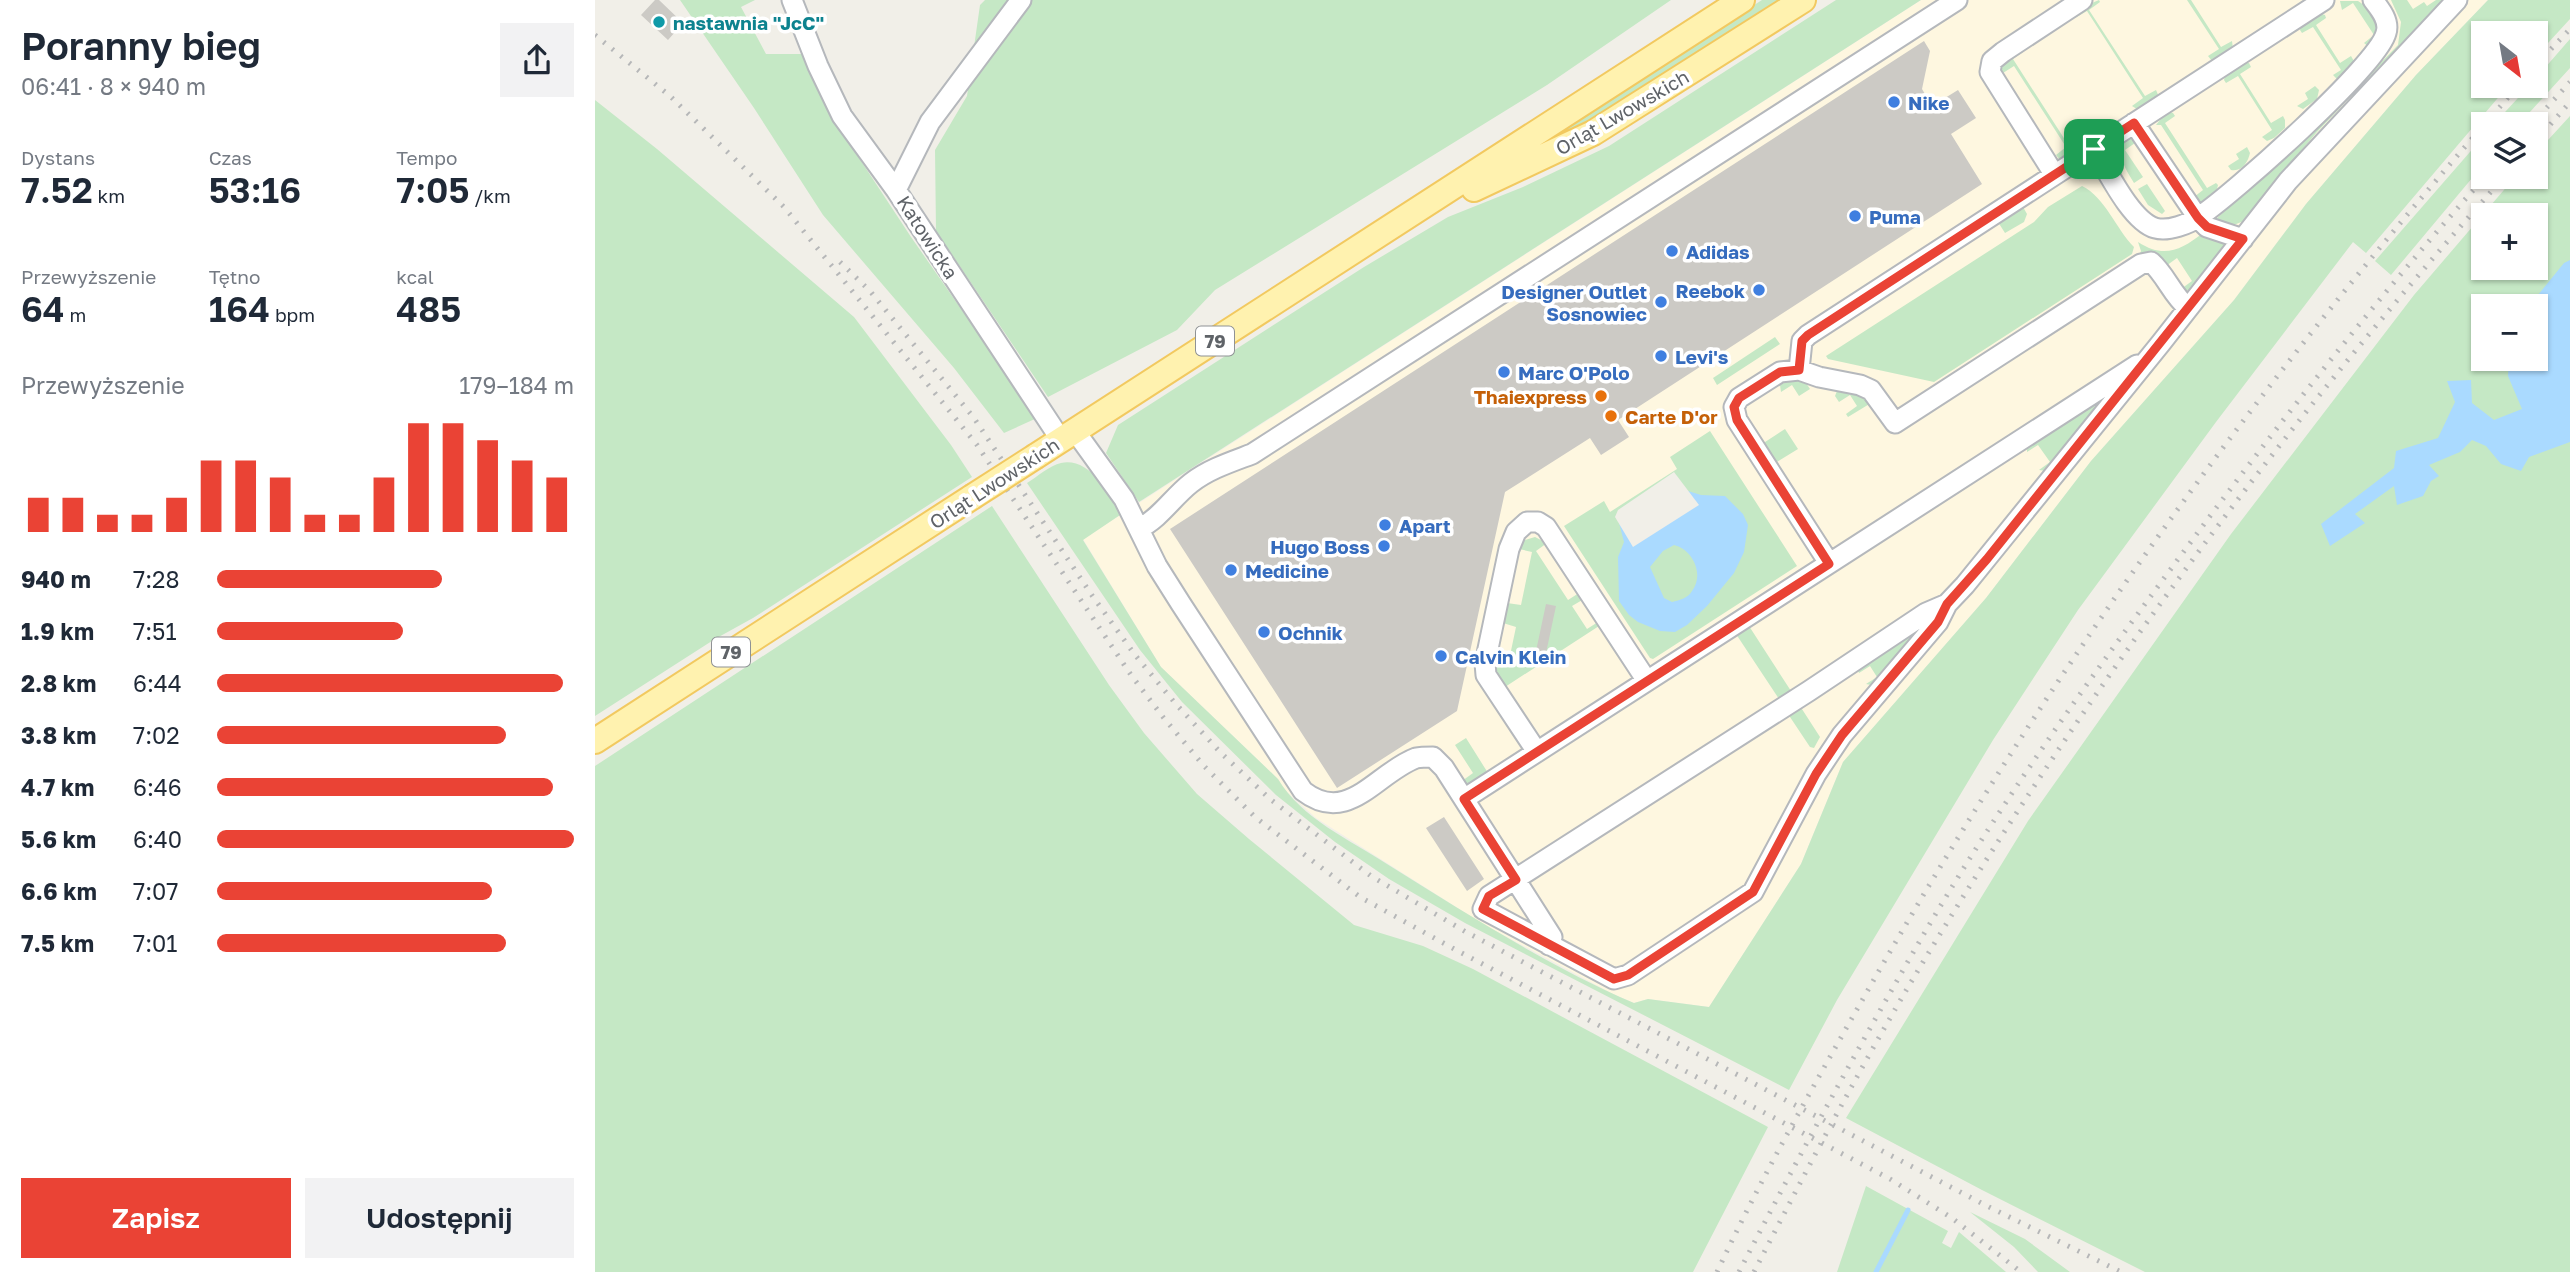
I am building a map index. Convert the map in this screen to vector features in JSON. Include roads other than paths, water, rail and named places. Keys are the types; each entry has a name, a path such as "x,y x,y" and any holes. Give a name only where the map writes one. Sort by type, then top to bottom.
{"main road":[{"name":"Orląt Lwowskich","path":"595,741 1742,0"},
{"name":"Orląt Lwowskich","path":"1394,226 1593,133 1803,0"}],"lane":[{"path":"792,0 818,66 842,116 896,190"},
{"name":"Katowicka","path":"1021,0 930,122 896,190 1068,435 1124,499 1157,566 1303,791 1315,801 1338,803 1359,794 1417,758 1433,757 1444,768 1464,799"},
{"path":"1140,528 1150,522 1191,483 1213,469 1252,454 1957,0"},
{"path":"2054,174 1990,72 1992,61 2082,0"},
{"path":"1799,370 1802,341 1808,335 2324,0"},
{"path":"2094,149 2142,222 2158,229 2166,229 2198,218 2304,125 2379,49 2388,31 2384,14 2373,0"},
{"path":"1947,604 1926,613 1489,896 1483,909 1614,979 1628,975 1753,892 1816,774 1842,735 1938,622 1947,604 2150,357 2310,155 2457,0"},
{"path":"2134,123 2198,218 2207,227 2243,239"},
{"path":"1829,564 1737,420 1734,407 1739,398 1780,372 1799,370 1871,390 1895,423 2141,264 2151,262 2157,267 2178,300 2188,308"},
{"path":"1549,946 1552,937 1464,799 2150,357"},
{"path":"1537,752 1486,675 1485,663 1509,549 1515,532 1527,522 1538,522 1546,527 1647,681"}],"water":[{"path":"2570,260 2570,442 2529,457 2521,471 2501,464 2486,446 2472,440 2460,452 2429,465 2439,476 2431,481 2423,496 2397,505 2394,486 2355,514 2365,523 2330,546 2321,524 2394,468 2396,451 2438,438 2455,402 2447,381 2471,380 2472,403 2494,420 2522,409 2508,371 2548,371 2548,294 2539,294 2564,263"},
{"path":"1688,491 1701,495 1725,496 1743,514 1748,525 1744,552 1734,573 1687,625 1675,632 1660,631 1638,622 1619,601 1618,557 1624,542 1618,519","holes":["1674,545 1680,547 1695,563 1696,584 1688,595 1672,602 1664,598 1650,567 1663,551"]}],"waterway":[{"path":"1876,1272 1908,1210"}],"railway":[{"path":"2548,52 2570,29"},
{"path":"595,35 670,96 784,207 977,445 1131,675 1163,717 1204,766 1255,817 1360,897 1890,1179 1952,1218 2021,1272"},
{"path":"2543,112 2570,82"},
{"path":"2495,112 2508,98"},
{"path":"2548,127 2570,102"},
{"path":"1717,1272 1771,1165 1868,990 1935,875 2078,652 2232,435 2313,330 2471,140"},
{"path":"1739,1272 1830,1101 1925,932 1983,837 2045,744 2143,607 2288,414 2404,270 2475,189"},
{"path":"1754,1272 1886,1024 1997,842 2063,742 2131,644 2274,452 2425,267 2493,189"},
{"path":"840,262 870,291 974,418 1091,594 1135,655 1220,752 1270,799 1371,876 1466,932 1985,1205 2121,1272"}],"place":[{"name":"nastawnia \"JcC\"","path":"659,22"},
{"name":"Nike","path":"1894,102"},
{"name":"Puma","path":"1855,216"},
{"name":"Adidas","path":"1672,251"},
{"name":"Reebok","path":"1759,290"},
{"name":"Designer Outlet Sosnowiec","path":"1661,302"},
{"name":"Levi's","path":"1661,356"},
{"name":"Marc O'Polo","path":"1504,372"},
{"name":"Thaiexpress","path":"1601,396"},
{"name":"Carte D'or","path":"1611,416"},
{"name":"Apart","path":"1385,525"},
{"name":"Hugo Boss","path":"1384,546"},
{"name":"Medicine","path":"1231,570"},
{"name":"Ochnik","path":"1264,632"},
{"name":"Calvin Klein","path":"1441,656"}]}
